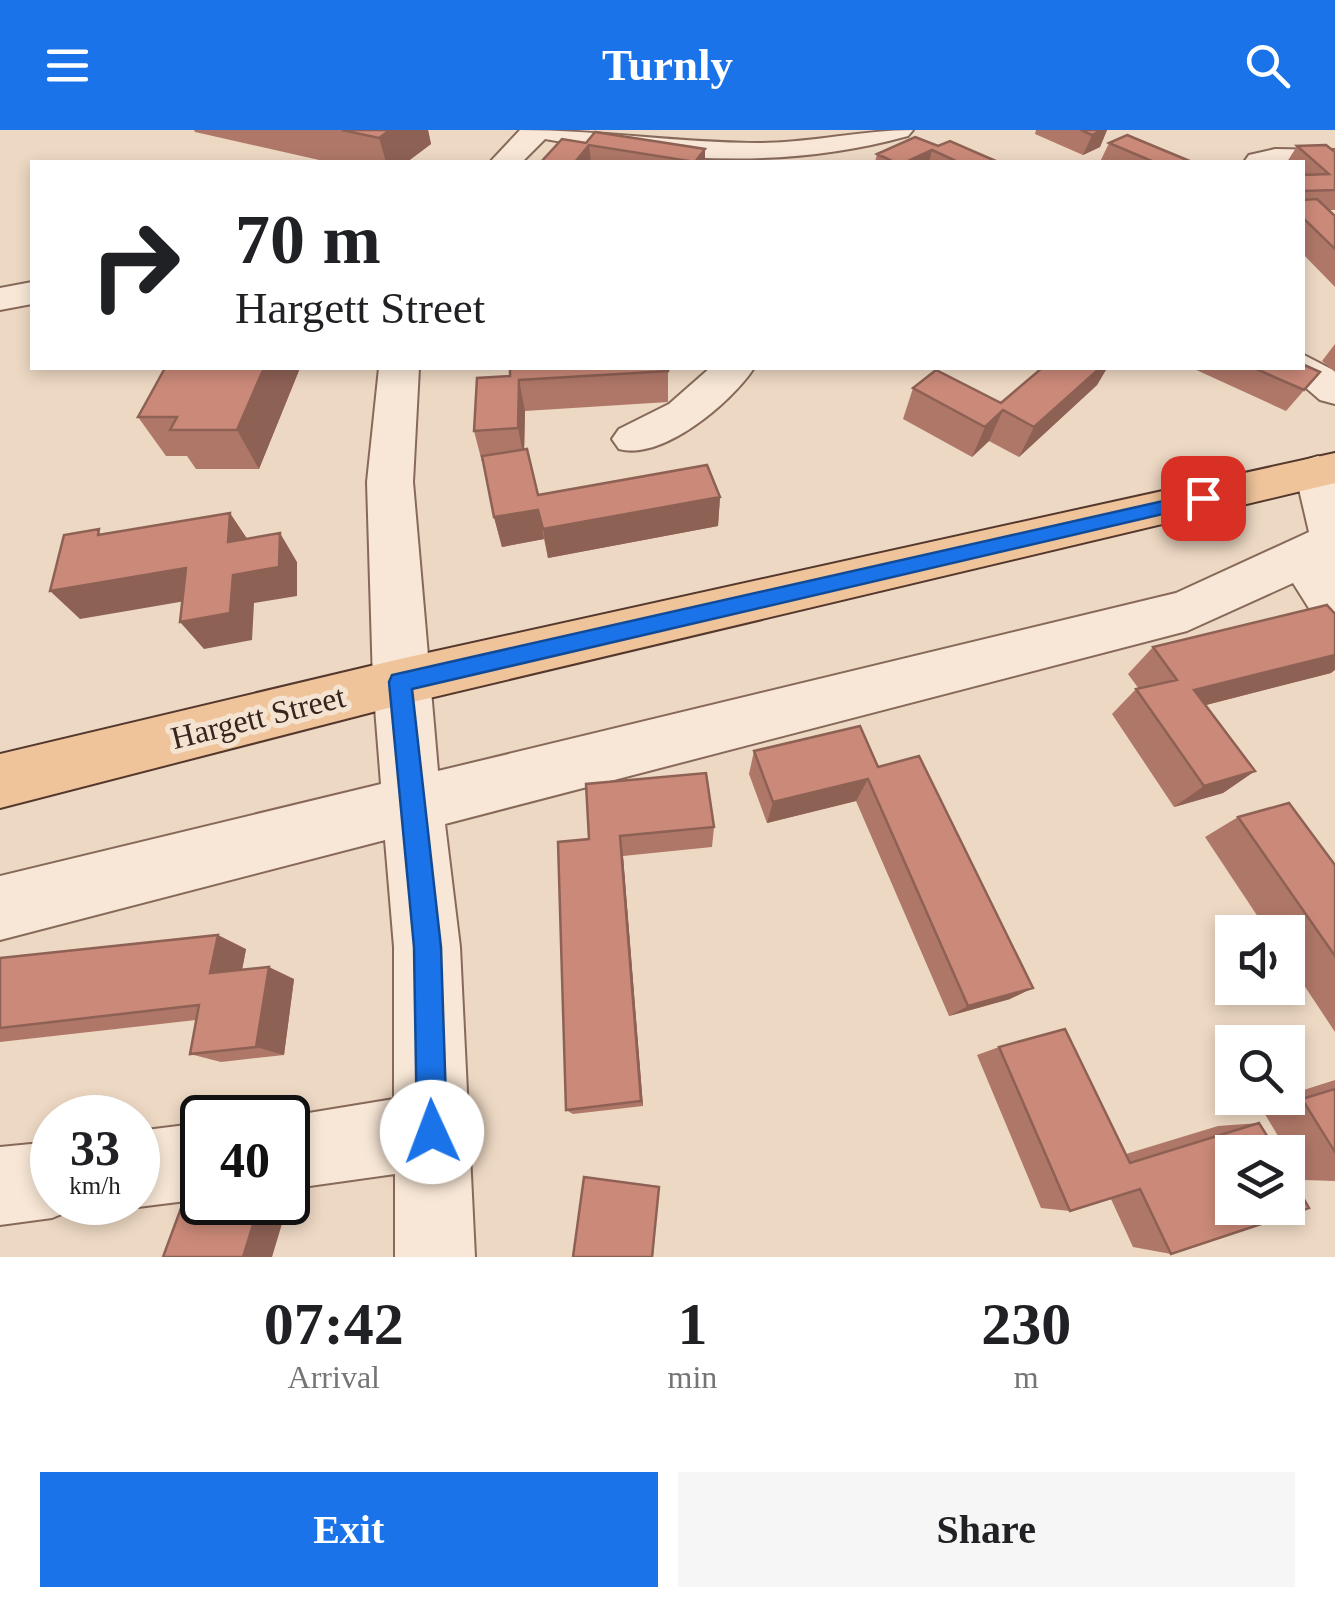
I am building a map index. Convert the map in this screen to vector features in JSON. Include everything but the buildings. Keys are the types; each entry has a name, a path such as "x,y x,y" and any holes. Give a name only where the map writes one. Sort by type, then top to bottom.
{"main road":[{"name":"Hargett Street","path":"0,781 400,682 1326,470"}],"street":[{"path":"506,160 540,130 654,150 694,140 774,150 866,140 898,130"},
{"path":"1268,160 1335,159"},
{"path":"0,298 30,293"},
{"path":"1305,368 1335,391"},
{"path":"399,370 390,482 400,682 427,947 436,1257"},
{"path":"634,439 684,414 732,370"},
{"path":"1326,470 1324,546 1335,607"},
{"path":"0,908 1187,611 1324,546"},
{"path":"310,1147 432,1132"},
{"path":"0,1186 30,1183"}],"route":[{"path":"432,1132 427,947 400,682 1203,498"}]}
